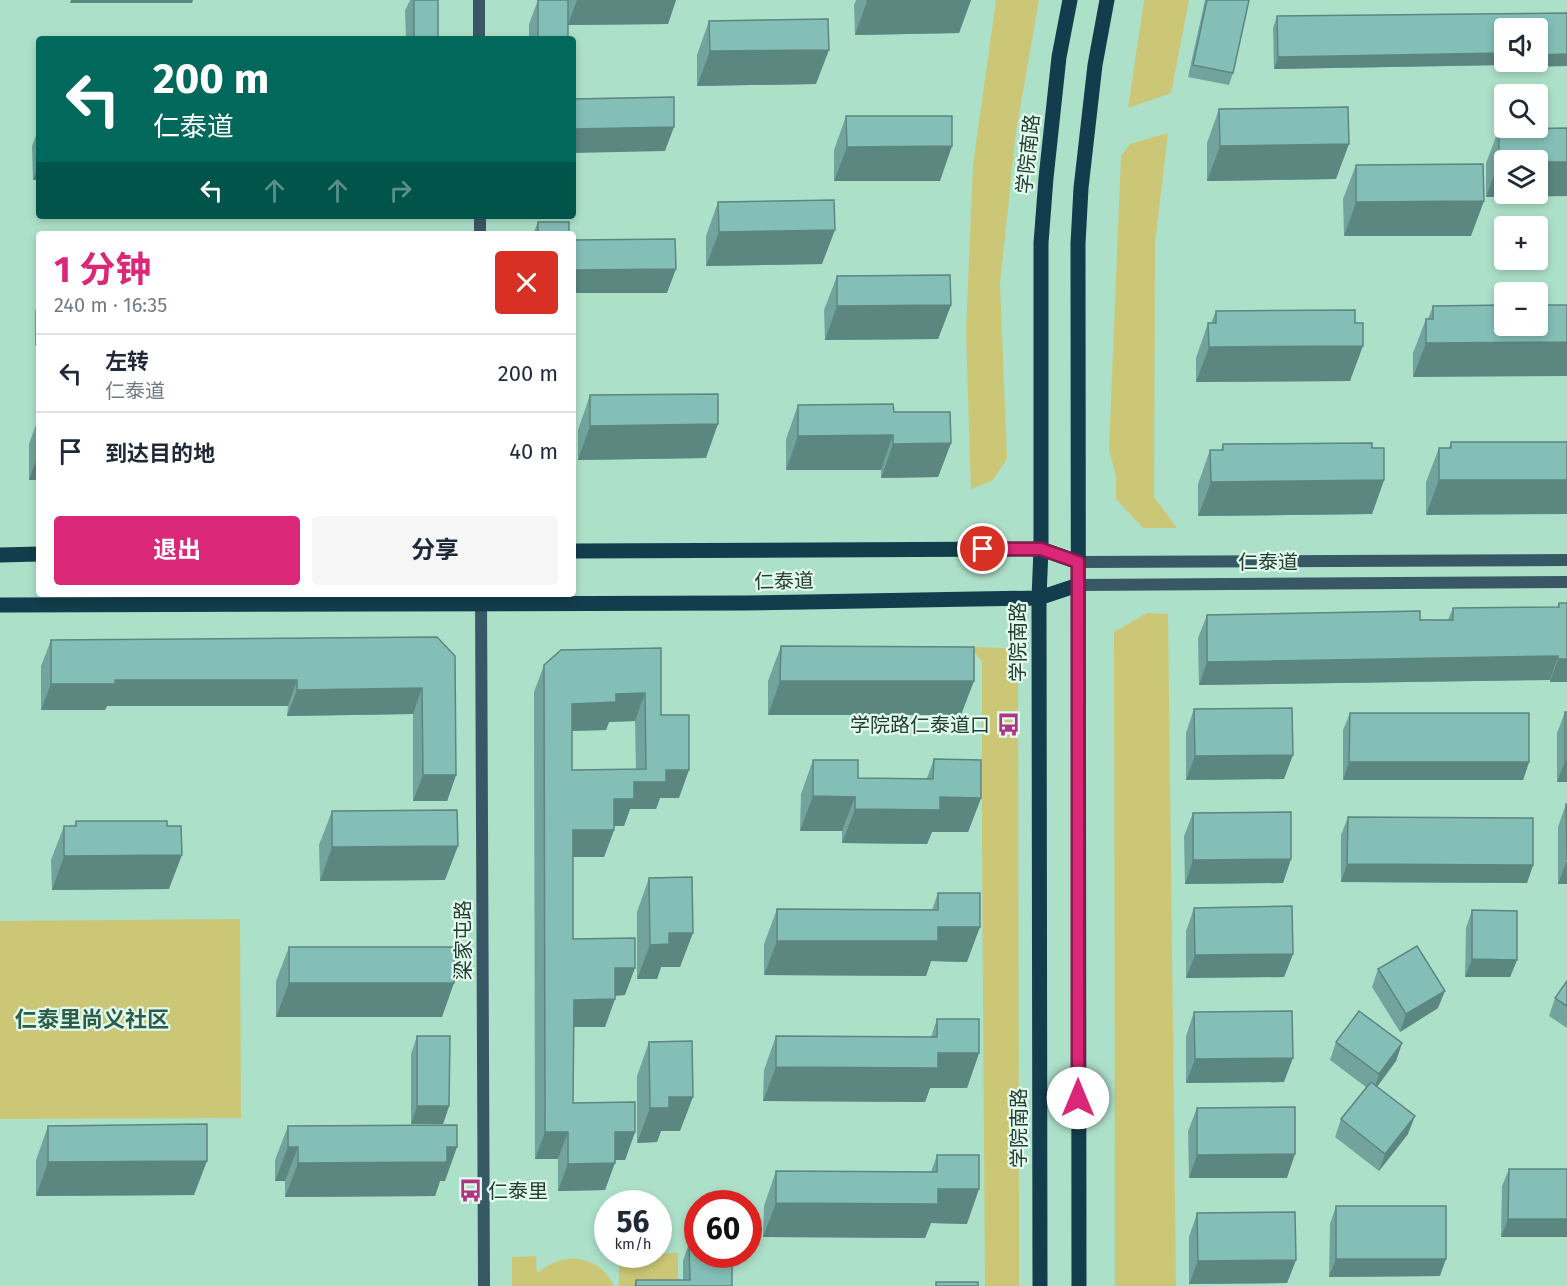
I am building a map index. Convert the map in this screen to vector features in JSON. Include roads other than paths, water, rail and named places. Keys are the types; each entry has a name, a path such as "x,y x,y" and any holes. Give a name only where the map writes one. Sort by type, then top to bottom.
{"main road":[{"path":"479,0 479,36"},
{"name":"学院南路","path":"1040,1286 1041,243 1059,57 1070,0"},
{"path":"1079,1286 1078,244 1081,188 1094,76 1107,0"},
{"name":"仁泰道","path":"576,551 1041,549 1078,562 1567,560"},
{"path":"0,555 36,554"},
{"name":"仁泰道","path":"0,605 481,599 743,603 1039,598 1078,585 1567,582"},
{"name":"梁家屯路","path":"481,599 484,1286"}],"place":[{"name":"学院路仁泰道口","path":"1008,725"},
{"name":"仁泰里","path":"470,1191"}],"district":[{"name":"仁泰里尚义社区","path":"92,1019"}]}
